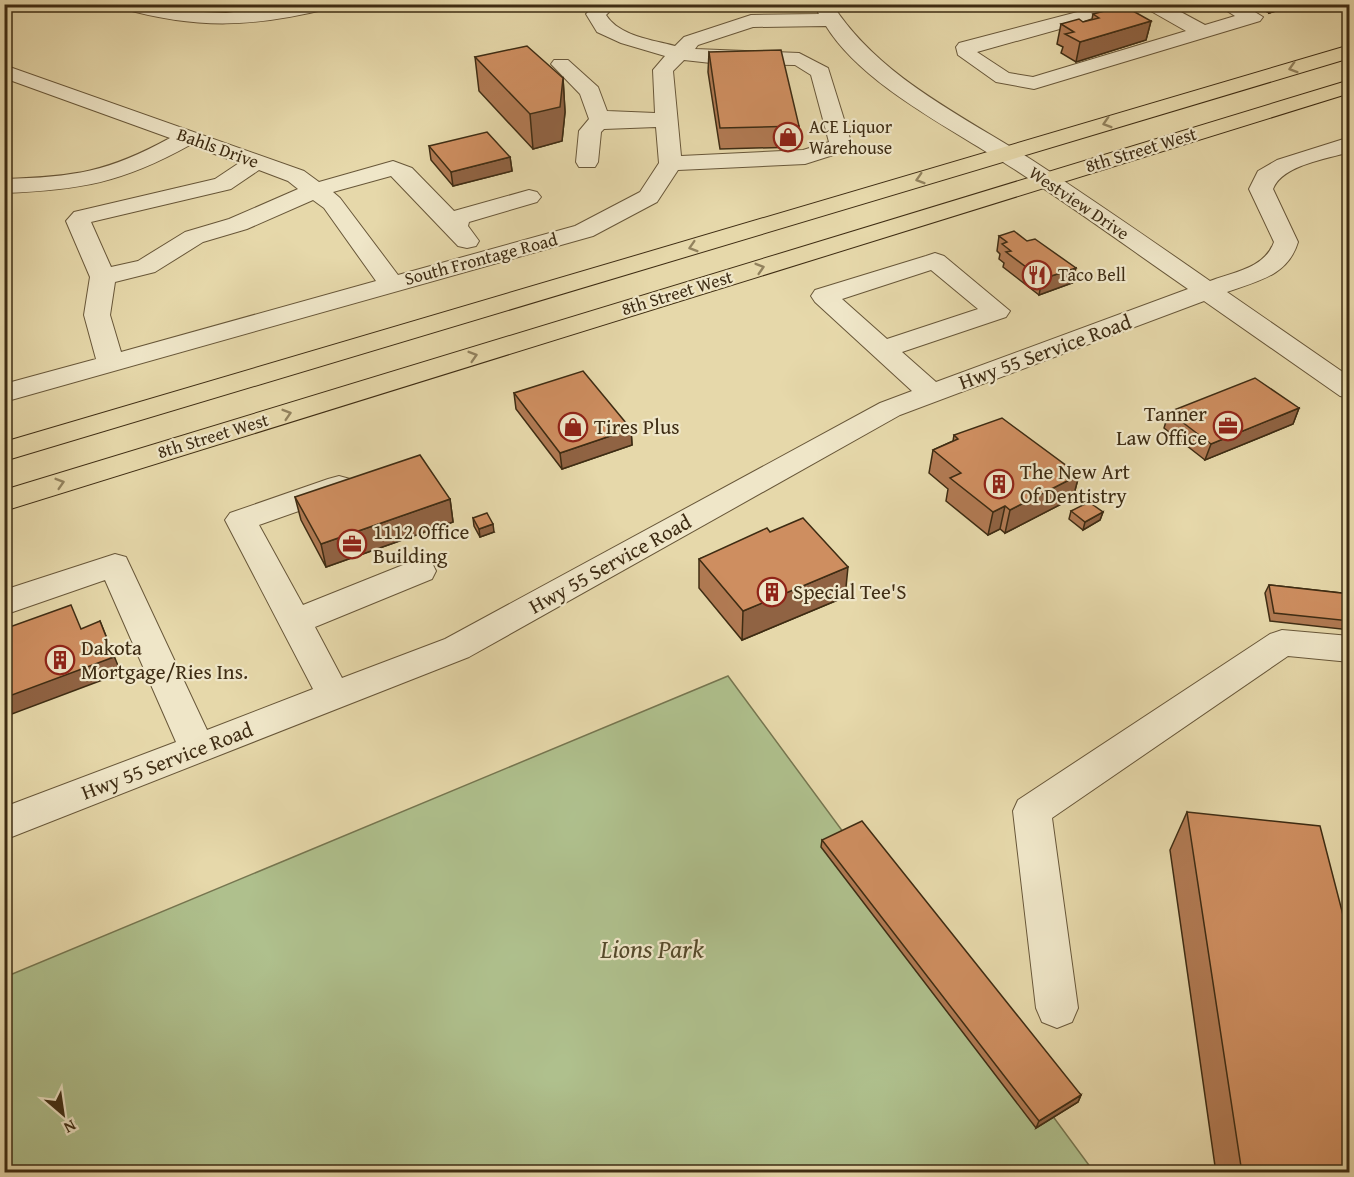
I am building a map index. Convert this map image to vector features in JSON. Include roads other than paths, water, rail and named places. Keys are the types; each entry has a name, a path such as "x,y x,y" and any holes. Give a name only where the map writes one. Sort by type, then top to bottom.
{"highway":[{"name":"8th Street West","path":"4,452 1350,51"},
{"name":"8th Street West","path":"4,501 1350,86"}],"street":[{"path":"128,4 162,15 220,20 274,15 324,4"},
{"path":"608,4 596,14 604,28 628,39 679,53 720,58 799,59 821,72 841,145 805,158 670,163 663,70 679,53 691,41 751,21 825,12"},
{"path":"1133,4 966,47 968,55 1003,78 1034,83 1253,18 1226,4"},
{"path":"1150,4 1205,33"},
{"name":"Westview Drive","path":"825,12 885,77 1006,153 1350,390"},
{"path":"561,64 590,92 597,115 612,120"},
{"name":"Bahls Drive","path":"4,71 296,176 332,202 391,283"},
{"path":"586,162 590,132 596,124 612,120 667,120"},
{"path":"4,186 70,183 104,175 149,159 188,137"},
{"name":"Hwy 55 Service Road","path":"4,824 457,648 890,409 1271,267 1282,255 1286,242 1261,189 1266,176 1285,165 1350,144"},
{"path":"111,363 97,315 103,277 78,221 82,217 223,184 255,162"},
{"name":"South Frontage Road","path":"4,393 391,283 584,231 649,197 670,163"},
{"path":"103,277 146,267 161,260 178,244 238,224 315,190 393,168 404,173 456,227 482,259"},
{"path":"456,227 457,218 529,197"},
{"path":"883,349 996,311 935,261 824,296 932,394"},
{"path":"334,696 241,520 357,479"},
{"path":"4,603 115,565 198,749"},
{"path":"294,622 420,571"},
{"path":"1057,1008 1032,811 1282,643 1350,649"}],"place":[{"name":"ACE Liquor Warehouse","path":"788,137"},
{"name":"Taco Bell","path":"1037,275"},
{"name":"Tanner Law Office","path":"1228,426"},
{"name":"Tires Plus","path":"573,427"},
{"name":"The New Art Of Dentistry","path":"999,484"},
{"name":"1112 Office Building","path":"352,544"},
{"name":"Special Tee'S","path":"772,592"},
{"name":"Dakota Mortgage/Ries Ins.","path":"60,660"}],"park label":[{"name":"Lions Park","path":"652,949"}]}
